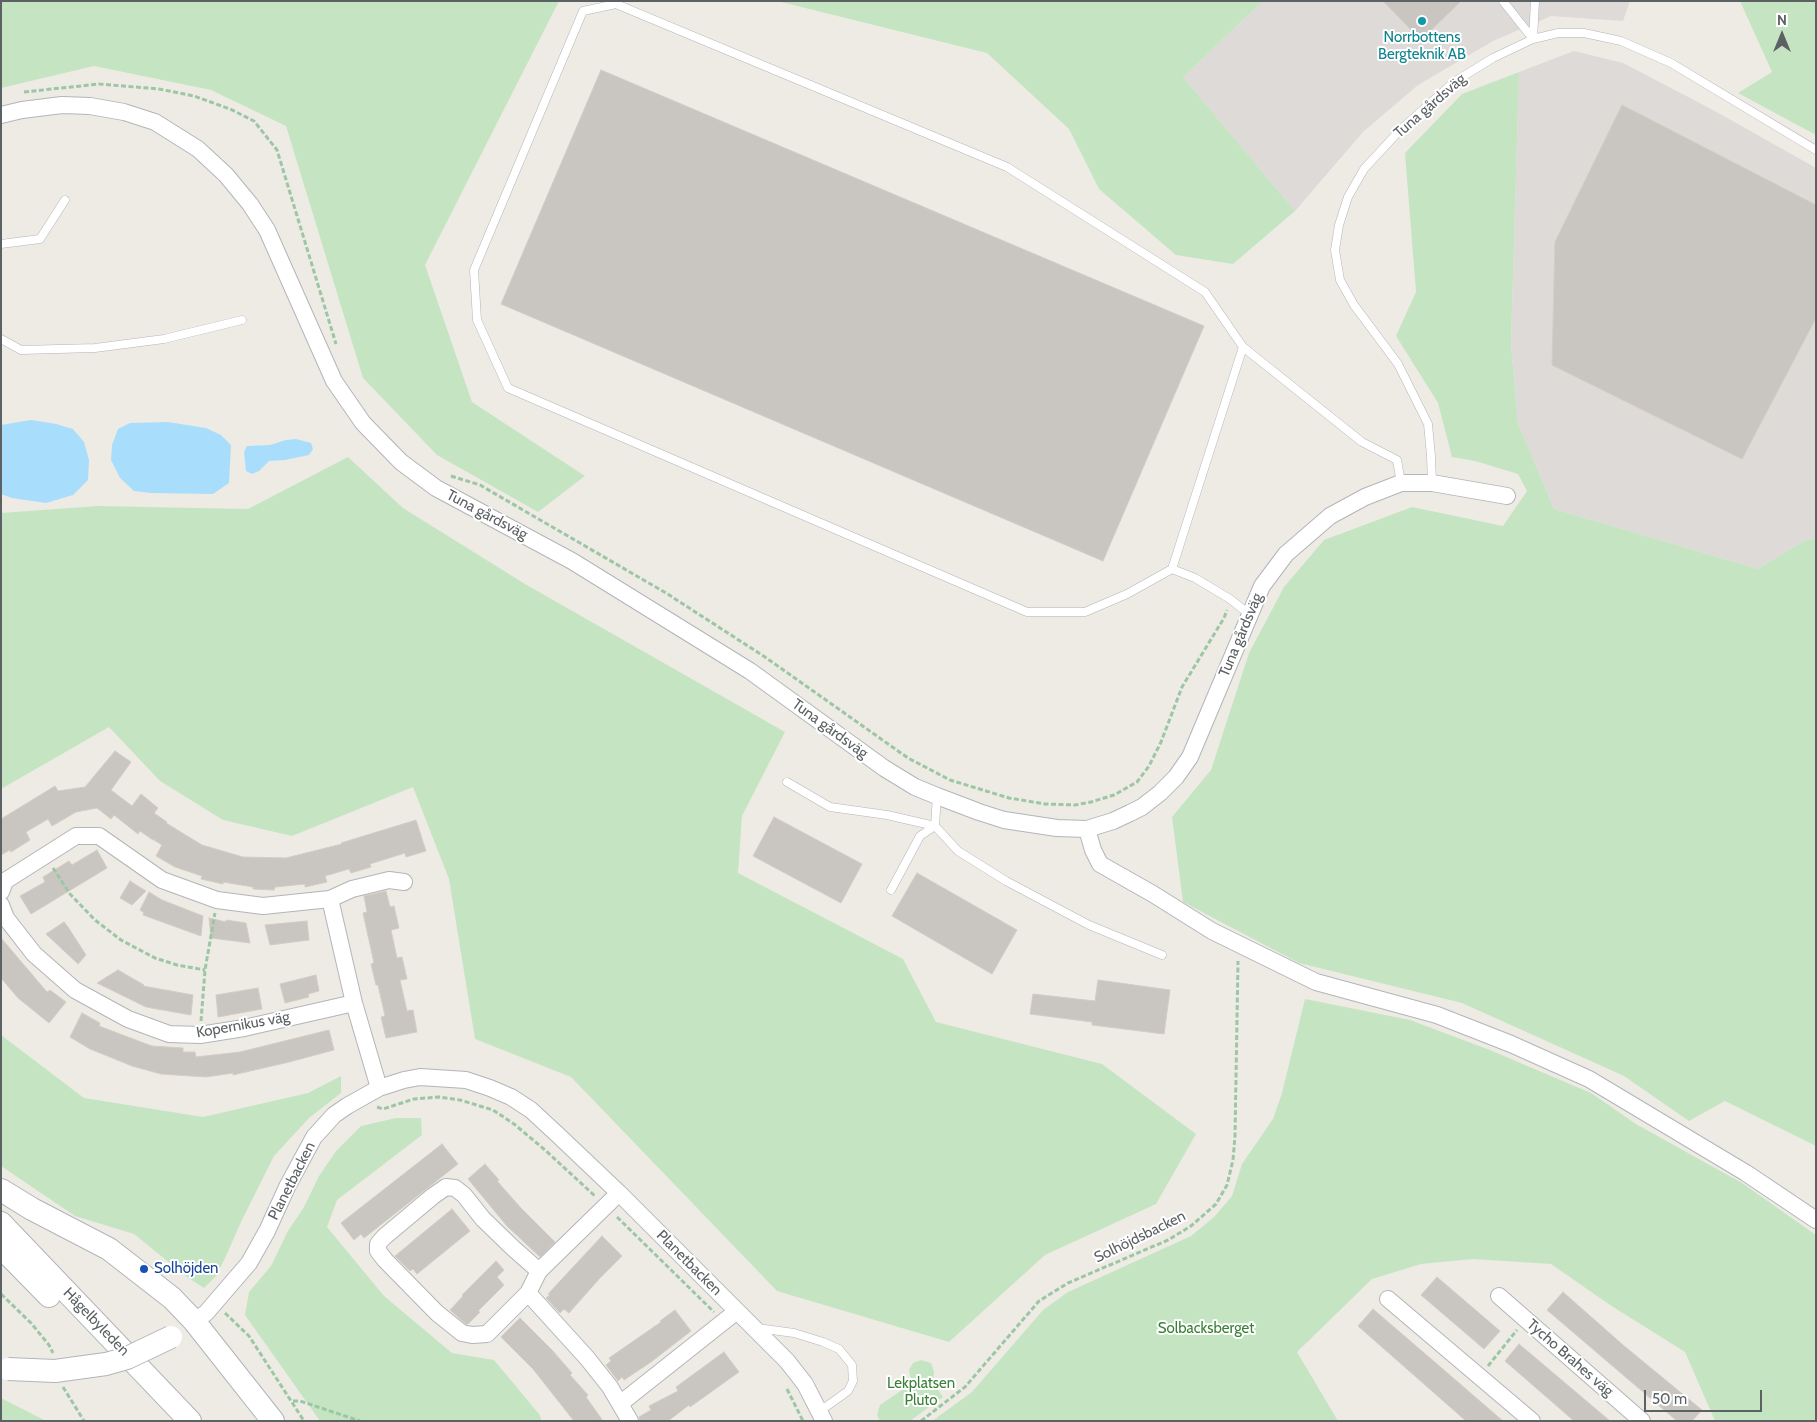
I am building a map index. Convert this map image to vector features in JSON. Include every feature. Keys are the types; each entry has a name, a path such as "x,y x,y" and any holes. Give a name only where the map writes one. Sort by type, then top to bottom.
{"main road":[{"path":"1,1190 32,1209 109,1249 172,1298 194,1321 273,1421"},
{"name":"Hågelbyleden","path":"1,1223 190,1421"},
{"name":"Hågelbyleden","path":"1,1248 19,1264 169,1421"},
{"path":"5,1368 55,1371 106,1364 127,1358 171,1337 194,1321"}],"street":[{"name":"Tuna gårdsväg","path":"1,115 22,110 62,105 90,106 124,112 155,122 198,149 226,175 250,204 266,230 334,381 363,423 401,462 436,488 572,561 686,630 750,671 884,768 937,796 1004,820 1057,828 1087,828 1113,821 1142,807 1160,793 1176,777 1190,757 1262,586 1286,554 1330,516 1365,497 1401,483 1432,483 1507,496"},
{"path":"1087,828 1093,850 1100,864 1212,931 1316,982 1437,1015 1511,1044 1588,1079 1746,1173 1816,1220"},
{"path":"1,892 5,881 76,836 99,836 162,880 217,900 262,906 330,899 352,889 389,880 404,882"},
{"path":"330,899 354,1004 379,1088"},
{"name":"Kopernikus väg","path":"1,905 6,918 34,954 75,990 128,1019 169,1034 200,1035 244,1028 354,1004"},
{"name":"Planetbacken","path":"194,1321 206,1313 249,1263 314,1137 334,1116 347,1106 379,1088 404,1080 420,1077 466,1080 511,1097 531,1110 619,1193 787,1362 805,1384 822,1416"},
{"path":"539,1271 483,1219 464,1195 455,1188 446,1187 433,1196 378,1244 378,1251 385,1260 438,1314 462,1333 472,1335 487,1334 528,1293 539,1271 619,1193"},
{"path":"528,1293 587,1358 621,1403 630,1421"},
{"name":"Tycho Brahes väg","path":"1499,1296 1642,1421"},
{"path":"1388,1298 1532,1421"},
{"path":"621,1403 737,1311"}],"lane":[{"path":"1503,1 1533,39"},
{"path":"1533,39 1536,1"},
{"path":"1243,347 1172,569 1127,594 1085,612 1027,612 508,388 477,320 474,270 583,11 616,4 1007,166 1205,292 1243,347 1362,442 1397,460 1401,483"},
{"name":"Tuna gårdsväg","path":"1432,483 1432,456 1428,424 1398,364 1354,305 1340,280 1335,250 1338,225 1348,198 1364,169 1400,130 1454,82 1493,58 1533,39 1558,33 1584,33 1620,41 1671,63 1816,150"},
{"path":"1,244 40,240 65,200"},
{"path":"1,339 21,350 95,348 164,339 242,320"},
{"path":"1172,569 1195,578 1230,599 1249,614"},
{"path":"787,782 830,807 887,815 935,826 958,851 1006,881 1089,925 1162,956"},
{"path":"935,826 937,796"},
{"path":"890,890 920,836 935,826"},
{"path":"753,1328 794,1333 823,1342 838,1349 852,1365 853,1381 848,1391 822,1416"}],"path":[{"path":"17,94 32,90 99,84 159,89 194,96 230,109 254,121 277,150 337,349"},
{"path":"443,474 480,486 666,593 766,657 908,758 950,780 1009,798 1046,804 1075,805 1091,802 1114,795 1138,782 1149,766 1161,742 1182,687 1224,618 1230,599"},
{"path":"46,855 70,894 95,920 121,940 155,958 177,965 204,970"},
{"path":"200,1035 204,970 217,900"},
{"name":"Solhöjdsbacken","path":"921,1421 965,1387 1039,1301 1068,1283 1168,1240 1191,1226 1216,1204 1227,1185 1233,1160 1237,972 1239,954 1244,946"},
{"path":"224,1312 249,1336 304,1421"},
{"path":"1480,1375 1526,1320"},
{"path":"292,1401 300,1401 360,1421"}],"shaded area":[{"path":"1263,1 1630,1 1623,21 1551,16 1493,41 1418,85 1363,132 1295,211 1183,77"},
{"path":"1574,51 1623,63 1713,110 1816,168 1816,538 1804,541 1758,569 1554,509 1518,423 1511,344 1519,72"}],"green space":[{"path":"1,1 559,1 425,265 472,402 585,476 538,512 437,455 363,378 286,126 211,90 94,66 1,88"},
{"path":"777,1 1263,1 1183,77 1295,211 1233,264 1176,255 1099,189 1069,129 987,53"},
{"path":"1740,1 1816,1 1816,135 1738,93 1772,72"},
{"path":"1519,72 1511,344 1518,423 1554,509 1758,569 1804,541 1816,538 1816,1146 1725,1101 1689,1121 1624,1076 1462,1003 1299,963 1183,902 1172,817 1211,770 1249,653 1284,587 1324,540 1412,507 1503,526 1527,491 1518,474 1475,461 1452,457 1438,403 1396,336 1416,292 1405,153 1462,94"},
{"path":"348,457 403,508 525,584 785,732 742,816 738,873 903,959 936,1022 1102,1064 1196,1134 1156,1204 1045,1255 949,1342 777,1291 571,1077 475,1039 449,879 413,787 292,836 223,820 160,781 109,727 1,789 1,513 98,506 248,509"},
{"name":"Solbacksberget","path":"1305,999 1410,1020 1490,1050 1591,1093 1636,1124 1742,1183 1816,1235 1816,1421 1715,1421 1685,1352 1610,1305 1551,1264 1473,1259 1421,1264 1372,1279 1297,1352 1338,1421 932,1421 972,1392 1043,1310 1068,1292 1191,1236 1214,1217 1232,1196 1242,1164 1273,1119 1282,1093"},
{"path":"1,1035 84,1098 203,1117 308,1093 341,1076 341,1093 309,1118 274,1156 216,1276 204,1288 187,1277 134,1234 75,1216 1,1166"},
{"path":"396,1118 421,1118 422,1135 337,1200 327,1227 384,1296 452,1353 494,1360 539,1414 542,1421 320,1421 245,1315 249,1292 271,1266 319,1176 336,1151 361,1126"},
{"name":"Lekplatsen Pluto","path":"921,1360 931,1363 934,1372 933,1382 943,1397 910,1421 880,1421 877,1415 880,1405 905,1388 911,1381 909,1370 913,1363"},
{"path":"1,1398 46,1421 1,1421"}],"water":[{"path":"31,420 73,429 84,442 89,460 88,480 73,495 46,503 12,498 1,494 1,425"},
{"path":"168,422 206,428 221,435 231,445 229,483 213,494 151,493 134,491 120,478 111,460 112,445 118,429 130,423"},
{"path":"296,439 311,443 313,449 309,455 269,461 259,471 252,474 246,471 244,452 247,446 270,445"}],"building":[{"name":"Norrbottens Bergteknik AB","path":"1383,1 1461,1 1421,40"},
{"path":"601,70 1204,326 1103,561 501,304"},
{"path":"1622,105 1816,205 1816,318 1742,459 1552,365 1555,242"},
{"path":"115,751 131,762 111,790 132,806 141,794 158,808 154,813 166,823 202,845 243,857 286,858 342,844 416,820 426,851 406,857 405,853 370,864 371,867 351,873 349,869 325,876 327,882 305,887 305,884 275,887 274,890 253,889 253,887 223,882 223,884 201,879 202,876 175,867 156,856 162,845 155,839 153,840 140,831 138,834 114,815 111,819 97,808 76,812 52,826 48,819 26,832 30,840 11,852 10,850 1,855 1,819 55,786 58,791 85,787"},
{"path":"774,817 862,864 841,903 753,856"},
{"path":"97,850 107,868 31,914 20,896 45,882 43,877 69,861 72,865"},
{"path":"917,873 1017,930 992,974 892,916"},
{"path":"130,881 146,891 132,905 120,898"},
{"path":"386,891 390,907 394,906 399,928 391,930 397,958 402,957 407,979 400,980 407,1011 413,1010 417,1032 386,1038 381,1017 385,1016 371,964 374,963 363,913 367,912 364,896"},
{"path":"149,892 162,900 203,916 201,936 143,915 144,913 140,910"},
{"path":"209,918 226,922 226,920 246,923 250,943 211,938"},
{"path":"307,921 309,940 270,945 265,925"},
{"path":"64,922 86,955 78,964 46,934"},
{"path":"1,938 47,992 50,990 66,1002 49,1023 18,998 1,978"},
{"path":"118,970 143,986 193,995 191,1015 146,1007 97,983"},
{"path":"316,975 319,991 308,994 309,997 285,1003 280,984"},
{"path":"1098,980 1170,990 1164,1034 1092,1025 1092,1022 1030,1014 1033,994 1095,1001"},
{"path":"258,988 262,1009 218,1017 216,995"},
{"path":"82,1013 100,1023 99,1026 152,1046 183,1048 183,1052 195,1052 196,1057 240,1052 329,1030 334,1050 233,1075 233,1073 206,1077 161,1074 132,1066 90,1049 70,1037"},
{"path":"442,1144 458,1164 364,1238 361,1234 354,1240 341,1223"},
{"path":"485,1164 521,1208 555,1242 540,1257 507,1226 468,1179"},
{"path":"452,1209 470,1231 417,1274 413,1269 410,1271 395,1256"},
{"path":"602,1236 622,1256 569,1313 564,1309 560,1313 546,1298 550,1295 548,1294"},
{"path":"496,1261 504,1270 497,1277 504,1285 478,1311 480,1312 466,1324 450,1310 462,1295"},
{"path":"1437,1277 1500,1331 1484,1349 1421,1295"},
{"path":"1563,1292 1623,1345 1702,1410 1692,1421 1677,1421 1547,1310"},
{"path":"1373,1309 1503,1421 1466,1421 1358,1326"},
{"path":"675,1310 691,1331 651,1362 624,1380 622,1377 618,1381 606,1365 611,1361 609,1358"},
{"path":"520,1318 572,1373 570,1375 588,1395 586,1397 603,1421 574,1421 533,1369 501,1337"},
{"path":"1519,1344 1610,1421 1574,1421 1505,1361"},
{"path":"724,1352 739,1372 668,1421 640,1421 639,1417 651,1410 649,1406 678,1391 676,1387"}],"place":[{"name":"Norrbottens Bergteknik AB","path":"1422,21"},
{"name":"Solhöjden","path":"144,1269"}]}
